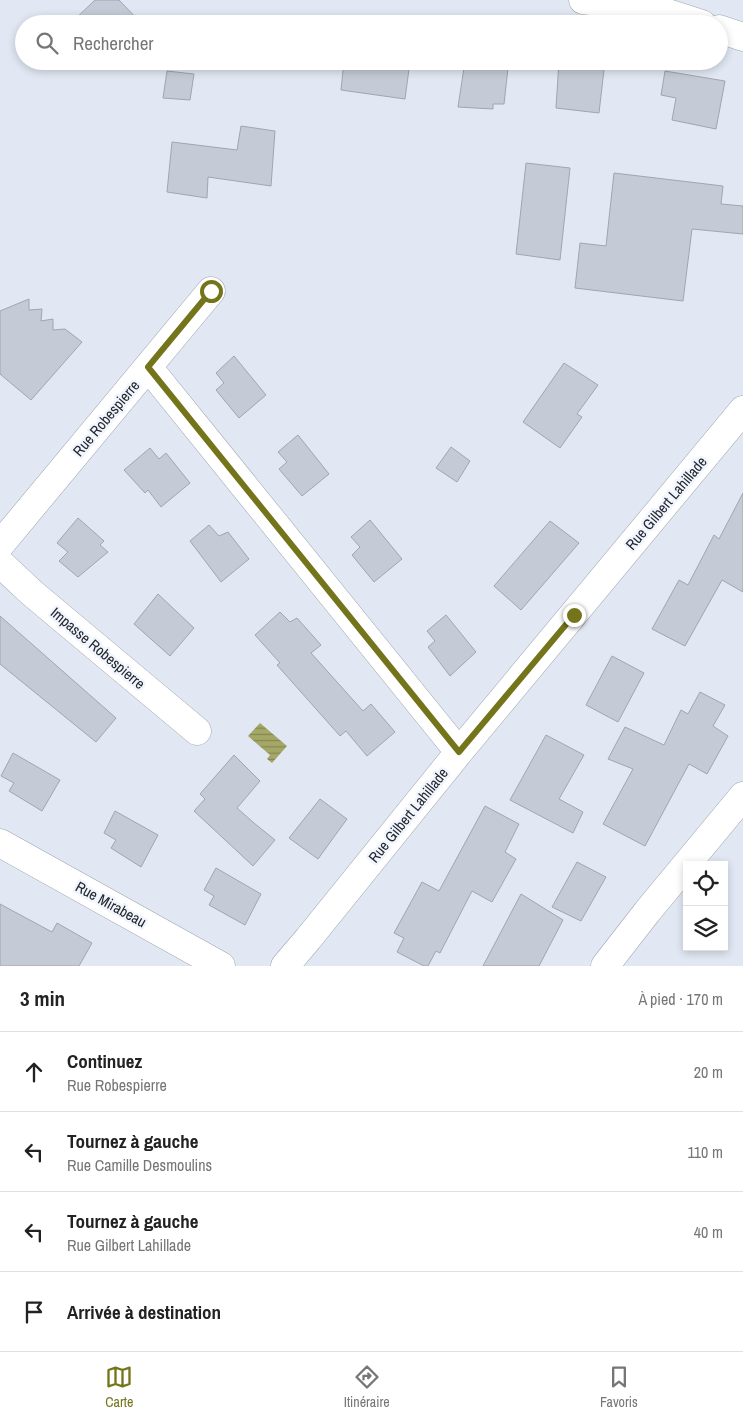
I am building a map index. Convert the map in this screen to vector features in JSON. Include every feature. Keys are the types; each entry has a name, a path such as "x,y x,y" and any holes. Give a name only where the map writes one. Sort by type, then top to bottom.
{"street":[{"path":"583,0 655,9 674,15"},
{"path":"728,32 743,37"},
{"name":"Rue Robespierre","path":"0,545 211,291"},
{"path":"148,367 459,752"},
{"name":"Rue Gilbert Lahillade","path":"285,966 459,752 743,410"},
{"name":"Impasse Robespierre","path":"0,563 32,593 197,731"},
{"path":"605,966 743,796"},
{"name":"Rue Mirabeau","path":"0,843 221,966"},
{"path":"620,966 648,912"}],"shaded area":[{"path":"260,723 287,746 272,763 267,759 270,755 248,736"}],"building":[{"path":"95,0 119,0 133,15 79,15"},
{"path":"343,70 409,70 405,99 341,90"},
{"path":"464,70 508,70 504,104 493,104 493,109 458,107"},
{"path":"558,70 604,70 599,113 556,108"},
{"path":"167,71 194,74 190,100 163,98"},
{"path":"665,71 725,81 716,129 672,120 676,98 661,95"},
{"path":"241,126 275,131 271,186 208,177 207,198 167,192 172,142 237,150"},
{"path":"526,163 570,168 560,260 516,254"},
{"path":"614,173 723,186 721,204 743,206 743,234 692,229 683,301 575,288 580,243 606,246"},
{"path":"29,299 29,310 42,309 41,321 53,319 53,330 65,329 82,342 31,400 0,374 0,311"},
{"path":"234,356 266,395 239,418 216,390 224,383 216,373"},
{"path":"564,363 598,385 577,414 582,417 560,448 523,422"},
{"path":"298,435 329,474 302,496 279,469 287,462 278,452"},
{"path":"451,447 470,461 457,482 436,468"},
{"path":"150,448 159,459 166,453 190,483 161,507 148,490 145,493 124,470"},
{"path":"743,493 743,592 722,580 685,646 652,629 679,580 688,585 714,535 719,539"},
{"path":"78,518 104,541 100,545 108,552 78,577 59,561 68,552 57,543"},
{"path":"370,520 402,559 374,582 352,555 360,547 351,537"},
{"path":"550,521 579,543 521,610 494,586"},
{"path":"209,525 219,536 228,532 249,559 221,582 190,541"},
{"path":"158,594 194,628 170,656 134,624"},
{"path":"280,612 290,622 297,618 321,645 311,653 363,711 371,704 395,732 367,756 346,731 340,736 277,665 280,663 255,635"},
{"path":"446,615 476,652 450,676 428,647 435,641 427,631"},
{"path":"0,616 116,718 96,742 0,664"},
{"path":"612,656 644,673 618,722 586,705"},
{"path":"700,692 725,705 713,726 728,736 707,774 689,764 645,846 603,824 633,769 608,759 625,727 664,745 681,710 688,714"},
{"path":"546,735 584,755 559,799 583,812 573,833 510,800"},
{"path":"13,753 60,780 42,811 9,791 14,783 1,776"},
{"path":"234,755 260,781 237,808 275,840 253,866 194,811 205,799 200,794"},
{"path":"320,799 347,819 318,859 289,838"},
{"path":"485,806 519,824 505,852 516,859 492,902 472,891 440,953 436,951 428,966 424,966 397,952 404,938 394,933 422,882 439,891"},
{"path":"115,811 158,835 141,867 111,848 116,840 104,833"},
{"path":"577,862 606,877 581,921 552,907"},
{"path":"216,868 261,894 245,925 209,905 214,896 204,890"},
{"path":"521,894 563,920 539,966 483,966"},
{"path":"0,904 52,932 57,923 92,943 79,966 0,966"}],"route":[{"path":"211,291 148,367 459,752 574,615"}]}
